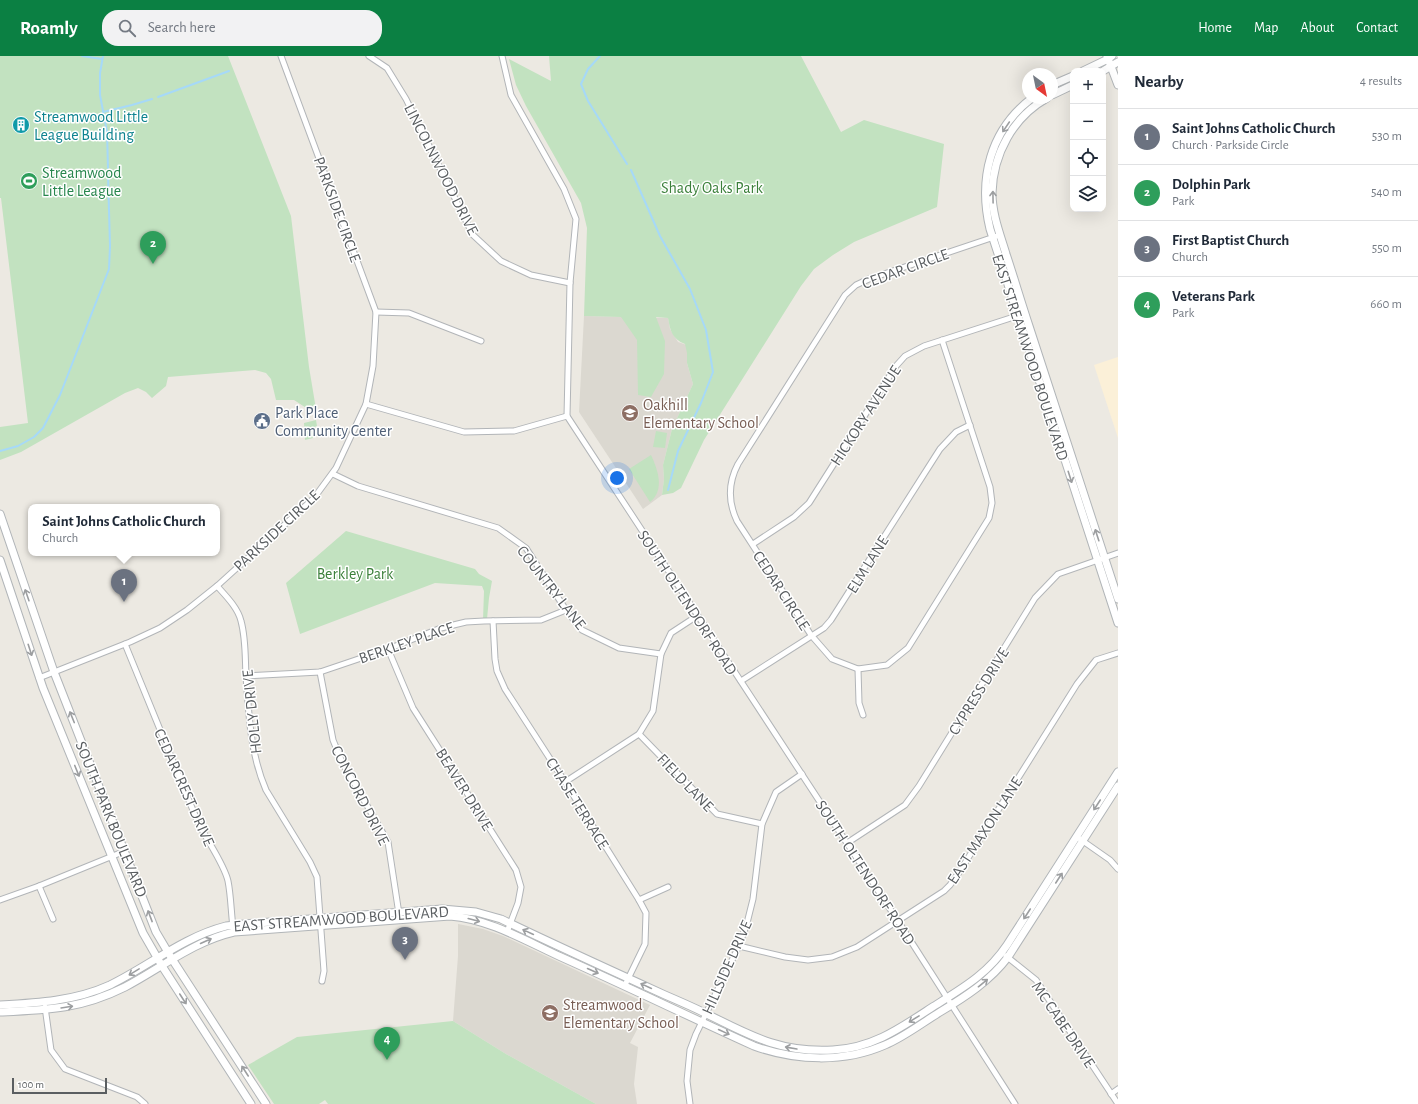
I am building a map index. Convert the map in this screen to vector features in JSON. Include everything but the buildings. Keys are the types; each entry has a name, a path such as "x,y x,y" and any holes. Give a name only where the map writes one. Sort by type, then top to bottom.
{"street":[{"name":"PARKSIDE CIRCLE","path":"39,678 125,644 160,628 188,610 217,586 314,498 333,474 366,404 373,366 376,312 282,56"},
{"name":"LINCOLNWOOD DRIVE","path":"369,56 387,68 406,99 473,235 501,261 531,275 570,283"},
{"path":"366,404 464,432 514,431 567,416 570,283 576,219 564,189 510,95 502,56"},
{"path":"1089,68 1109,57 1111,67 1118,84"},
{"path":"1106,70 1118,62"},
{"path":"1058,82 1070,77"},
{"path":"1058,92 1070,86"},
{"name":"EAST STREAMWOOD BOULEVARD","path":"1025,104 1018,110 1006,126 994,148 989,162 986,176 985,194 988,222 1021,315 1101,559 1118,623"},
{"name":"EAST STREAMWOOD BOULEVARD","path":"1021,315 994,215 992,201 994,174 1007,138 1016,124 1029,109 1037,104"},
{"name":"CEDAR CIRCLE","path":"942,340 990,487 992,503 989,518 908,648 887,665 858,669 832,659 811,635 737,521 732,509 730,491 732,477 738,464 845,295 856,285 869,279 1000,235"},
{"path":"376,312 409,313 481,341"},
{"name":"HICKORY AVENUE","path":"753,544 794,517 809,503 900,361 910,352 942,340 1021,315"},
{"name":"SOUTH OLTENDORF ROAD","path":"567,416 898,921 1015,1104"},
{"name":"ELM LANE","path":"740,681 824,628 831,620 940,449 956,432 970,425"},
{"name":"COUNTRY LANE","path":"333,474 358,486 498,528 526,548 566,610 582,630 619,648 661,654"},
{"name":"SOUTH PARK BOULEVARD","path":"0,514 54,672 156,932 266,1104"},
{"name":"CYPRESS DRIVE","path":"847,843 905,805 919,786 1035,598 1058,574 1118,553"},
{"name":"EAST STREAMWOOD BOULEVARD","path":"1101,559 1118,599"},
{"name":"SOUTH PARK BOULEVARD","path":"0,560 39,678 137,920 157,958 251,1104"},
{"name":"HOLLY DRIVE","path":"217,586 232,603 241,620 245,642 246,676 252,745 255,758 266,790 310,862 317,877 324,971 322,981"},
{"name":"BERKLEY PLACE","path":"246,676 320,672 388,649 441,628 466,622 540,620 566,610"},
{"path":"565,782 639,734 653,712 661,654 671,633 697,616"},
{"name":"CHASE TERRACE","path":"493,621 495,660 505,689 565,782 646,913 644,944 625,985"},
{"name":"CEDARCREST DRIVE","path":"125,644 196,820 228,880 234,929"},
{"name":"BEAVER DRIVE","path":"388,649 413,708 516,870 521,887 518,903 507,932"},
{"name":"EAST MAXON LANE","path":"739,946 801,959 832,957 857,947 932,899 950,885 1077,684 1096,660 1118,653"},
{"path":"858,669 859,703 863,715"},
{"name":"CONCORD DRIVE","path":"320,672 333,740 342,762 388,842 399,919"},
{"name":"FIELD LANE","path":"639,734 717,814 762,824"},
{"name":"EAST STREAMWOOD BOULEVARD","path":"0,1005 73,1006 93,1001 125,987 172,959 208,940 234,929 456,916 476,920 507,932 768,1052 801,1057 834,1058 859,1054 887,1045 951,1005 987,980 1002,966 1005,955 1077,836 1118,772"},
{"name":"HILLSIDE DRIVE","path":"690,1104 687,1081 690,1050 739,946 747,923 753,899 762,824 776,792 802,774"},
{"name":"EAST STREAMWOOD BOULEVARD","path":"0,1012 45,1006 100,989 126,977 189,939 207,932 320,918 398,911 460,909 489,915 510,923 706,1014 749,1036 770,1043 805,1050 833,1050 858,1046 886,1037 984,974 1005,955 1083,841 1118,786"},
{"path":"1077,836 1110,860 1118,869"},
{"path":"0,900 125,851"},
{"path":"39,886 53,919"},
{"path":"639,900 668,887"},
{"name":"MC CABE DRIVE","path":"1005,955 1036,980 1118,1104"},
{"path":"45,1006 51,1050 65,1069 137,1097 146,1104"},
{"path":"1111,1094 1118,1089"}],"shaded area":[{"name":"Oakhill Elementary School","path":"584,316 668,318 670,329 678,342 687,345 687,363 693,384 672,429 663,465 664,479 662,495 643,509 579,412"},
{"path":"1118,357 1118,438 1094,365"},
{"name":"Streamwood Elementary School","path":"458,924 483,929 503,936 650,1005 630,1043 638,1047 634,1084 637,1104 596,1104 506,1054 453,1021 458,956"}],"green space":[{"path":"0,56 228,56 291,216 309,367 317,415 294,400 276,400 271,379 266,373 255,370 168,377 166,386 152,398 146,392 138,388 125,393 21,452 0,460 0,427 28,423 0,198"},
{"name":"Shady Oaks Park","path":"549,56 801,56 841,132 864,120 944,144 937,207 854,242 814,269 801,286 704,440 681,488 673,493 662,495 664,479 663,465 672,429 693,384 687,363 685,344 677,340 672,334 668,318 656,317 665,341 664,374 651,397 638,395 637,340 621,317 584,316 587,228 581,203 526,106 516,85 509,59 551,81"},
{"path":"316,420 317,426 312,428 313,438 305,440 304,423"},
{"path":"656,431 667,433 665,448 653,447"},
{"path":"651,455 658,473 659,486 655,497 650,502 629,469"},
{"name":"Berkley Park","path":"346,531 475,569 479,574 492,581 487,619 483,620 484,591 482,586 435,583 300,634 286,583"},
{"path":"453,1021 506,1054 596,1104 328,1104 325,1100 319,1104 274,1104 248,1065 297,1037"}],"waterway":[{"path":"82,56 102,59"},
{"path":"103,56 100,73 100,95 107,132 108,168"},
{"path":"600,56 588,69 581,84 588,101 627,164"},
{"path":"158,97 229,71"},
{"path":"103,112 152,99"},
{"path":"631,170 660,236 690,289 706,330 713,372 701,403 678,451 668,490"},
{"path":"0,451 18,446 34,437 43,428 60,395 109,269 110,246 108,175"}],"place":[{"name":"Streamwood Little League Building","path":"21,125"},
{"name":"Streamwood Little League","path":"29,181"},
{"name":"Dolphin Park","path":"153,264"},
{"name":"Oakhill Elementary School","path":"630,413"},
{"name":"Park Place Community Center","path":"262,421"},
{"name":"Saint Johns Catholic Church","path":"124,602"},
{"name":"First Baptist Church","path":"405,960"},
{"name":"Streamwood Elementary School","path":"550,1013"},
{"name":"Veterans Park","path":"387,1060"}]}
